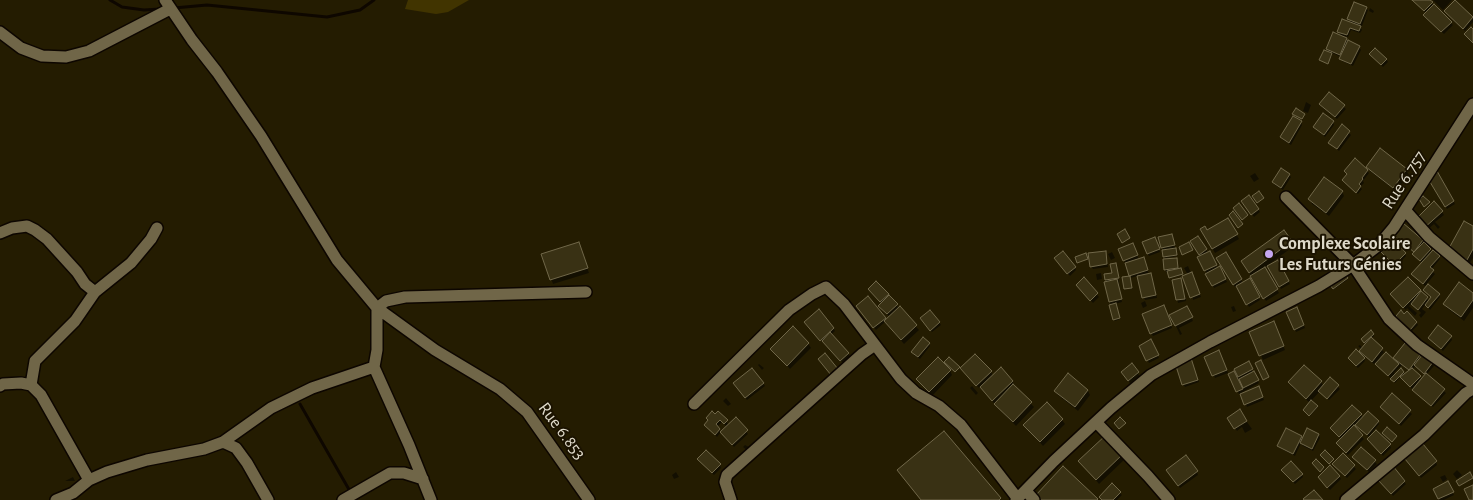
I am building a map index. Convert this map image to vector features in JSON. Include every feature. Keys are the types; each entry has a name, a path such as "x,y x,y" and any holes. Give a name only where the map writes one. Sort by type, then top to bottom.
{"street":[{"path":"0,32 28,51 42,56 66,57 90,51 168,4"},
{"name":"Rue 6.853","path":"168,4 262,136 337,260 377,308 435,350 500,389 527,412 590,500"},
{"name":"Rue 6.757","path":"1020,496 1111,408 1151,375 1353,266 1379,245 1405,210 1473,104"},
{"path":"1286,197 1353,266 1389,319 1471,392 1424,436 1346,500"},
{"path":"1405,210 1429,237 1473,274"},
{"path":"0,233 12,228 26,226 35,230 47,239 77,272 85,284 95,292"},
{"path":"32,385 35,361 75,321 95,292 131,263 151,239 157,228"},
{"path":"694,404 789,310 826,287 844,304 901,379 916,393 939,406 961,425 1020,496 1034,500"},
{"path":"431,500 374,367 377,350 377,308 386,300 405,297 586,292"},
{"path":"731,500 725,482 727,475 862,354 875,345"},
{"path":"56,500 73,493 90,480 124,466 204,449 223,442 271,408 312,388 374,367"},
{"path":"0,386 3,384 21,383 32,385 41,395 90,480"},
{"path":"1096,422 1169,500"},
{"path":"223,442 236,448 247,463 268,500"},
{"path":"343,500 390,473 404,473 423,479"}],"shaded area":[{"path":"408,0 469,0 448,12 436,14 405,9"}],"building":[{"path":"1412,0 1430,0 1433,2 1424,11"},
{"path":"1455,0 1473,17 1463,29 1444,11"},
{"path":"1354,2 1367,7 1360,24 1347,19"},
{"path":"1434,4 1452,22 1441,32 1423,15"},
{"path":"1342,19 1361,26 1359,31 1350,28 1347,35 1337,32"},
{"path":"1471,27 1473,29 1473,43 1464,34"},
{"path":"1333,32 1347,38 1340,55 1326,49"},
{"path":"1348,40 1360,46 1351,64 1339,59"},
{"path":"1375,48 1387,59 1381,65 1369,54"},
{"path":"1324,50 1332,53 1328,64 1319,60"},
{"path":"1329,92 1345,105 1335,117 1319,104"},
{"path":"1296,108 1305,114 1302,119 1292,114"},
{"path":"1323,113 1334,121 1324,135 1313,127"},
{"path":"1293,116 1302,121 1289,143 1280,137"},
{"path":"1342,124 1350,131 1337,149 1328,143"},
{"path":"1380,148 1407,169 1393,188 1366,167"},
{"path":"1355,158 1368,170 1362,178 1359,184 1361,186 1356,193 1342,180 1347,174 1344,171"},
{"path":"1281,168 1290,174 1281,188 1272,182"},
{"path":"1437,171 1454,201 1445,207 1427,177"},
{"path":"1324,177 1343,191 1326,213 1308,199"},
{"path":"1259,191 1264,198 1257,203 1252,196"},
{"path":"1249,195 1259,209 1251,215 1241,201"},
{"path":"1423,196 1430,202 1424,207 1419,199"},
{"path":"1434,201 1443,211 1423,229 1415,220"},
{"path":"1239,203 1248,215 1242,220 1233,208"},
{"path":"1233,211 1243,224 1238,228 1229,215"},
{"path":"1228,218 1238,234 1212,249 1200,229 1205,226 1207,230"},
{"path":"1464,221 1473,226 1473,249 1467,260 1448,250"},
{"path":"1403,223 1423,240 1414,252 1393,235"},
{"path":"1125,229 1130,238 1122,243 1117,234"},
{"path":"1284,230 1292,241 1249,273 1241,261"},
{"path":"1172,234 1175,245 1161,248 1158,237"},
{"path":"1198,236 1207,249 1199,255 1190,241"},
{"path":"1155,237 1160,249 1147,254 1142,242"},
{"path":"1394,240 1406,253 1394,265 1381,252"},
{"path":"579,242 588,268 550,280 541,254"},
{"path":"1189,242 1193,250 1182,255 1179,247"},
{"path":"1424,242 1431,249 1420,261 1412,254"},
{"path":"1133,243 1138,255 1123,261 1118,249"},
{"path":"1176,248 1177,255 1163,257 1162,250"},
{"path":"1433,250 1440,256 1430,267 1434,270 1423,284 1411,274"},
{"path":"1063,251 1076,267 1067,274 1054,258"},
{"path":"1106,251 1107,264 1090,267 1088,253"},
{"path":"1210,251 1217,265 1204,271 1197,257"},
{"path":"1226,252 1242,279 1233,285 1216,258"},
{"path":"1086,253 1088,259 1077,263 1075,257"},
{"path":"1144,257 1148,270 1129,276 1125,263"},
{"path":"1177,258 1178,268 1164,270 1163,259"},
{"path":"1278,260 1289,281 1279,287 1267,266"},
{"path":"1116,263 1119,278 1105,280 1104,274 1112,273 1110,264"},
{"path":"1220,266 1226,279 1212,286 1205,274"},
{"path":"1265,267 1278,289 1263,299 1250,276"},
{"path":"1181,268 1183,274 1169,278 1167,271"},
{"path":"1192,272 1200,294 1190,298 1182,276"},
{"path":"1151,273 1156,295 1142,298 1137,276"},
{"path":"1345,274 1348,278 1333,289 1330,285"},
{"path":"1130,276 1132,288 1124,289 1122,277"},
{"path":"1084,277 1098,293 1090,301 1076,285"},
{"path":"1408,277 1421,290 1403,308 1390,294"},
{"path":"1181,278 1185,299 1176,300 1172,280"},
{"path":"1250,278 1260,297 1246,305 1236,286"},
{"path":"1117,279 1122,299 1109,302 1104,282"},
{"path":"876,281 889,294 880,302 868,289"},
{"path":"1459,282 1473,293 1473,300 1461,317 1443,304"},
{"path":"1428,284 1440,294 1428,308 1425,305 1431,297 1423,290"},
{"path":"1421,291 1428,297 1418,310 1411,304"},
{"path":"889,295 898,304 887,314 878,306"},
{"path":"868,296 886,318 873,328 856,306"},
{"path":"1116,303 1120,318 1113,320 1109,305"},
{"path":"1164,305 1172,325 1150,334 1142,314"},
{"path":"900,306 917,325 901,340 884,321"},
{"path":"1187,306 1193,317 1175,326 1169,315"},
{"path":"1297,307 1304,325 1294,330 1286,312"},
{"path":"819,309 834,328 820,341 804,322"},
{"path":"930,310 940,322 930,331 920,318"},
{"path":"1401,310 1404,314 1407,311 1417,322 1410,330 1396,316"},
{"path":"1274,321 1284,346 1259,356 1249,332"},
{"path":"1438,325 1452,336 1441,349 1428,338"},
{"path":"793,326 809,343 787,366 770,349"},
{"path":"1371,330 1374,334 1364,343 1361,339"},
{"path":"830,332 849,353 840,361 822,341"},
{"path":"923,337 930,343 918,357 911,352"},
{"path":"1371,337 1383,348 1372,362 1359,351"},
{"path":"1151,339 1159,355 1146,361 1139,346"},
{"path":"1405,343 1420,355 1409,370 1393,358"},
{"path":"1356,349 1365,358 1356,366 1348,358"},
{"path":"1219,350 1227,370 1212,376 1204,357"},
{"path":"1386,352 1399,364 1388,376 1375,364"},
{"path":"825,353 838,369 831,375 818,359"},
{"path":"975,354 992,371 976,386 960,368"},
{"path":"1423,354 1433,362 1424,374 1414,365"},
{"path":"938,357 951,370 929,392 916,379"},
{"path":"949,357 960,367 955,372 944,362"},
{"path":"1191,358 1198,380 1182,385 1175,363"},
{"path":"1261,360 1269,377 1263,380 1255,363"},
{"path":"1249,361 1253,369 1238,377 1234,369"},
{"path":"1132,363 1139,372 1128,381 1121,372"},
{"path":"1304,365 1322,381 1306,399 1288,382"},
{"path":"1001,367 1013,381 992,401 980,387"},
{"path":"752,368 764,383 745,398 733,383"},
{"path":"1401,368 1404,372 1394,382 1390,379"},
{"path":"1412,368 1421,376 1410,387 1400,377"},
{"path":"1234,371 1243,389 1236,392 1228,374"},
{"path":"1254,371 1259,380 1243,388 1239,379"},
{"path":"1068,373 1088,390 1075,407 1054,391"},
{"path":"1426,373 1445,389 1431,406 1412,390"},
{"path":"1330,377 1339,385 1327,399 1318,391"},
{"path":"1013,384 1032,402 1013,422 994,404"},
{"path":"1259,386 1263,397 1244,405 1240,394"},
{"path":"1392,393 1411,410 1399,424 1380,407"},
{"path":"1311,400 1318,406 1309,416 1303,410"},
{"path":"1047,402 1063,419 1040,442 1023,425"},
{"path":"1352,405 1362,414 1339,437 1330,428"},
{"path":"1240,409 1247,421 1234,429 1227,418"},
{"path":"712,411 715,414 718,411 728,420 724,424 720,420 716,424 720,429 715,435 704,425 708,420 706,418"},
{"path":"1368,411 1379,421 1367,435 1355,425"},
{"path":"736,417 748,430 732,445 720,432"},
{"path":"1120,417 1126,423 1119,429 1114,423"},
{"path":"1354,425 1363,435 1346,453 1336,443"},
{"path":"1387,427 1397,436 1392,442 1382,433"},
{"path":"1286,428 1302,436 1293,454 1277,446"},
{"path":"1307,428 1319,434 1312,449 1300,443"},
{"path":"1376,430 1391,444 1381,454 1367,439"},
{"path":"944,431 1001,498 999,500 921,500 897,470"},
{"path":"1106,435 1124,453 1096,480 1078,461"},
{"path":"1423,444 1437,461 1419,476 1405,459"},
{"path":"1361,447 1376,460 1367,470 1352,457"},
{"path":"706,450 721,464 712,473 697,459"},
{"path":"1325,450 1334,459 1329,464 1320,455"},
{"path":"1343,453 1355,465 1345,476 1332,464"},
{"path":"1186,455 1198,471 1178,486 1166,470"},
{"path":"1316,459 1324,467 1320,472 1312,463"},
{"path":"1291,461 1303,474 1293,482 1281,470"},
{"path":"1330,465 1340,476 1327,488 1318,477"},
{"path":"1063,466 1098,499 1039,500 1035,496"},
{"path":"1393,466 1405,481 1391,494 1378,480"},
{"path":"1470,472 1473,478 1459,486 1456,481"},
{"path":"1448,481 1454,492 1438,499 1433,489"},
{"path":"1112,483 1121,492 1113,500 1102,500 1099,497"},
{"path":"1473,485 1473,500 1469,500 1464,489"},
{"path":"1314,490 1323,500 1303,499"}],"waterway":[{"path":"110,0 122,7 144,10 160,9"},
{"path":"174,8 207,5 327,17 360,10 374,0"},
{"path":"300,404 355,500"}],"place":[{"name":"Complexe Scolaire Les Futurs Génies","path":"1269,254"}]}
